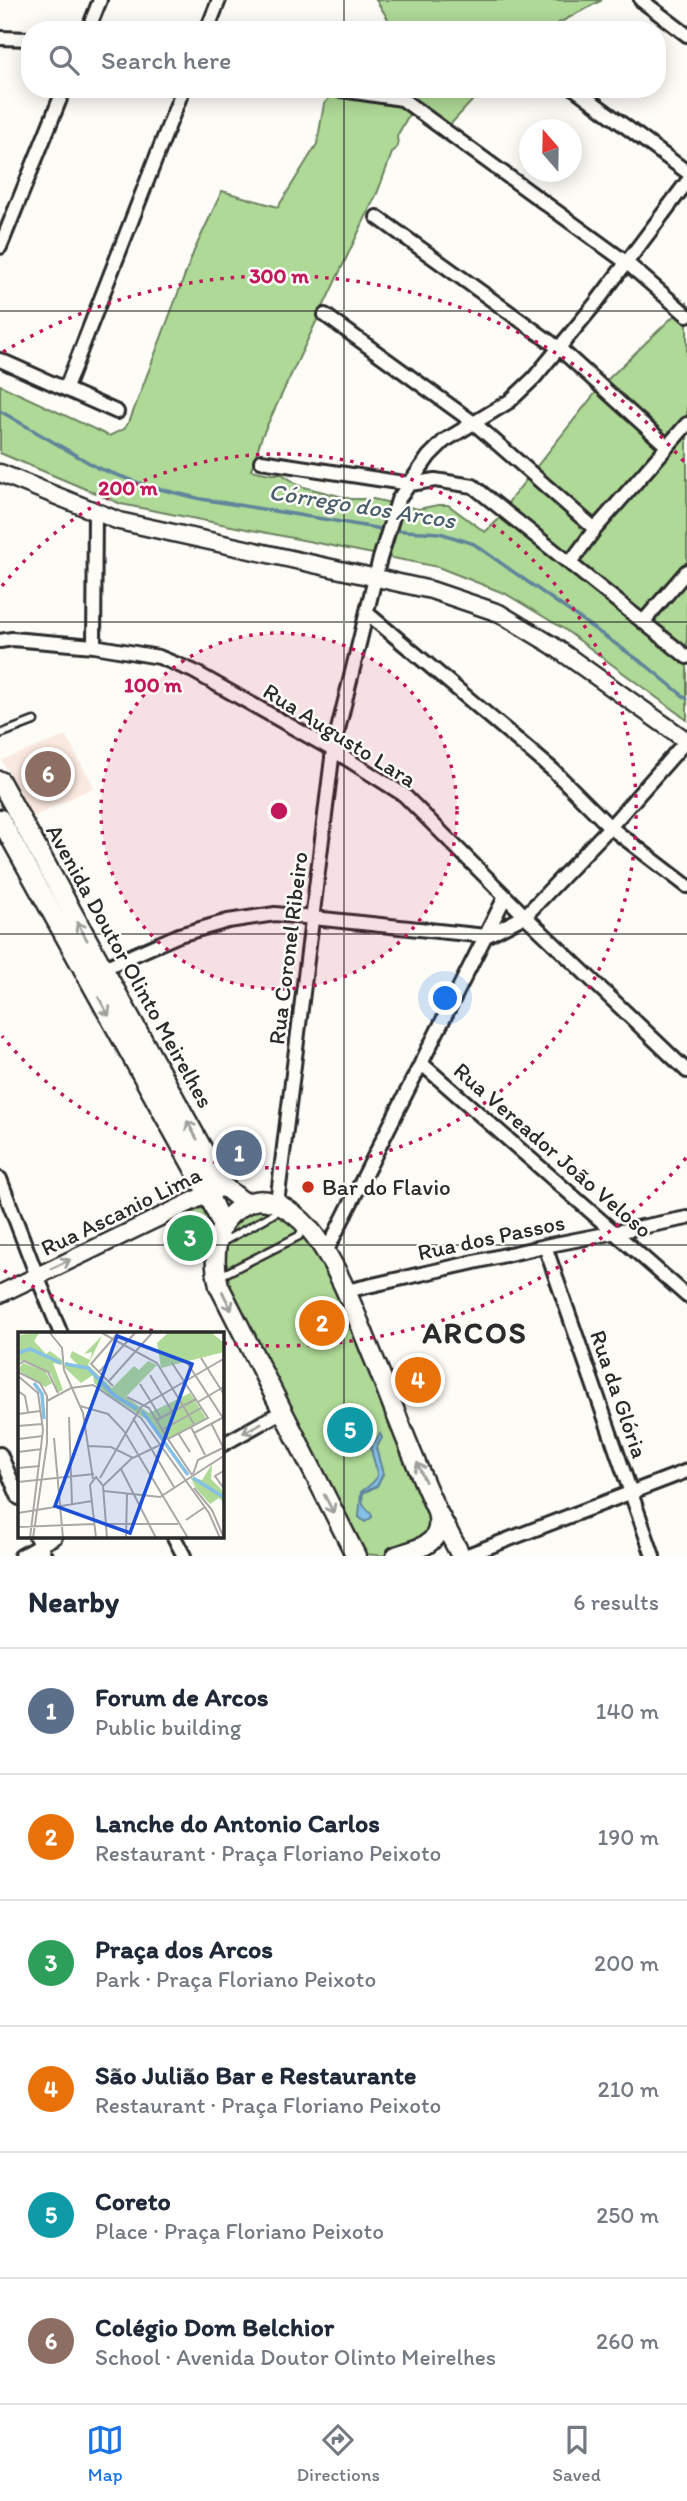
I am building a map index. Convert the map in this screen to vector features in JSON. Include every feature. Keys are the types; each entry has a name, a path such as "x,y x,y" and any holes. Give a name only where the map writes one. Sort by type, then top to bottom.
{"main road":[{"name":"Avenida Doutor Olinto Meirelhes","path":"0,781 28,851 215,1190 222,1225"},
{"name":"Avenida Doutor Olinto Meirelhes","path":"0,819 28,851"},
{"name":"Avenida Doutor Olinto Meirelhes","path":"215,1190 246,1204"},
{"path":"358,1554 225,1299 216,1272 216,1245 222,1225 246,1204 263,1200 280,1206 304,1224 326,1252 346,1291 437,1509 462,1554"},
{"path":"396,1556 429,1544 438,1531 437,1509"},
{"path":"410,1556 441,1545 462,1554"}],"street":[{"path":"92,21 100,0"},
{"path":"211,21 219,0"},
{"path":"641,0 687,35"},
{"path":"0,38 21,39"},
{"path":"0,247 60,98"},
{"path":"66,388 179,98"},
{"path":"395,98 402,99 627,263 687,315"},
{"path":"587,98 687,172"},
{"name":"Rua Coronel Ribeiro","path":"280,1206 334,750 377,570 398,500 429,456 444,441 458,430 510,401 534,379 627,263 687,182"},
{"path":"377,217 560,349 667,446"},
{"path":"325,315 474,423 595,529"},
{"path":"0,360 117,412"},
{"path":"570,563 595,529 687,424"},
{"path":"261,461 410,484 435,480 473,486 687,657"},
{"path":"0,473 119,521 377,570 499,613 552,645 687,741 525,916 486,936 275,914 229,921 179,935 95,972"},
{"path":"94,646 95,511"},
{"path":"643,622 687,571"},
{"path":"367,613 552,770 610,827 687,886"},
{"name":"Rua Augusto Lara","path":"0,641 12,639 94,646 159,657 193,671 334,750 404,795 505,897 687,1071"},
{"path":"326,1252 505,897"},
{"name":"Rua Vereador João Veloso","path":"422,1064 687,1296"},
{"path":"0,1178 60,1332"},
{"name":"Rua Ascanio Lima","path":"0,1294 215,1190"},
{"name":"Rua dos Passos","path":"346,1291 545,1246 687,1218"},
{"name":"Rua da Glória","path":"545,1246 653,1556"},
{"path":"224,1444 283,1411"},
{"path":"0,1454 18,1496"},
{"path":"462,1554 687,1471"},
{"path":"175,1538 184,1556"},
{"path":"21,1556 40,1546"}],"lane":[{"path":"0,734 34,721"},
{"path":"216,1245 280,1206"},
{"path":"216,1272 226,1273 299,1236 304,1224"}],"shaded area":[{"path":"66,736 94,787 31,818 2,760"}],"green space":[{"path":"376,0 602,0 563,21 389,21"},
{"path":"329,98 352,98 383,101 411,111 397,136 398,146 392,153 378,191 262,436 251,470 282,474 300,486 351,499 373,499 418,509 448,505 485,532 498,520 510,500 601,386 687,303 687,720 564,629 506,594 438,567 121,504 0,453 0,385 109,436 124,429 130,420 194,251 222,191 278,207 317,144 324,104"},
{"path":"413,98 475,98 449,126 414,102"},
{"path":"201,1201 214,1224 186,1252 169,1219"},
{"path":"247,1205 282,1208 218,1243"},
{"path":"284,1210 325,1254 436,1529 391,1556 361,1554 227,1299 218,1246"}],"water":[{"path":"380,1434 382,1438 376,1448 383,1474 377,1486 363,1493 363,1503 372,1517 365,1522 359,1517 361,1492 377,1477 371,1447"}],"waterway":[{"name":"Córrego dos Arcos","path":"0,411 98,468 147,486 201,499 387,530 440,533 474,544 647,666 687,699"}],"place":[{"name":"Colégio Dom Belchior","path":"48,774"},
{"name":"Forum de Arcos","path":"239,1153"},
{"name":"Bar do Flavio","path":"308,1187"},
{"name":"Praça dos Arcos","path":"190,1238"},
{"name":"Lanche do Antonio Carlos","path":"322,1323"},
{"name":"São Julião Bar e Restaurante","path":"418,1380"},
{"name":"Coreto","path":"350,1430"}],"district":[{"name":"ARCOS","path":"475,1333"}]}
